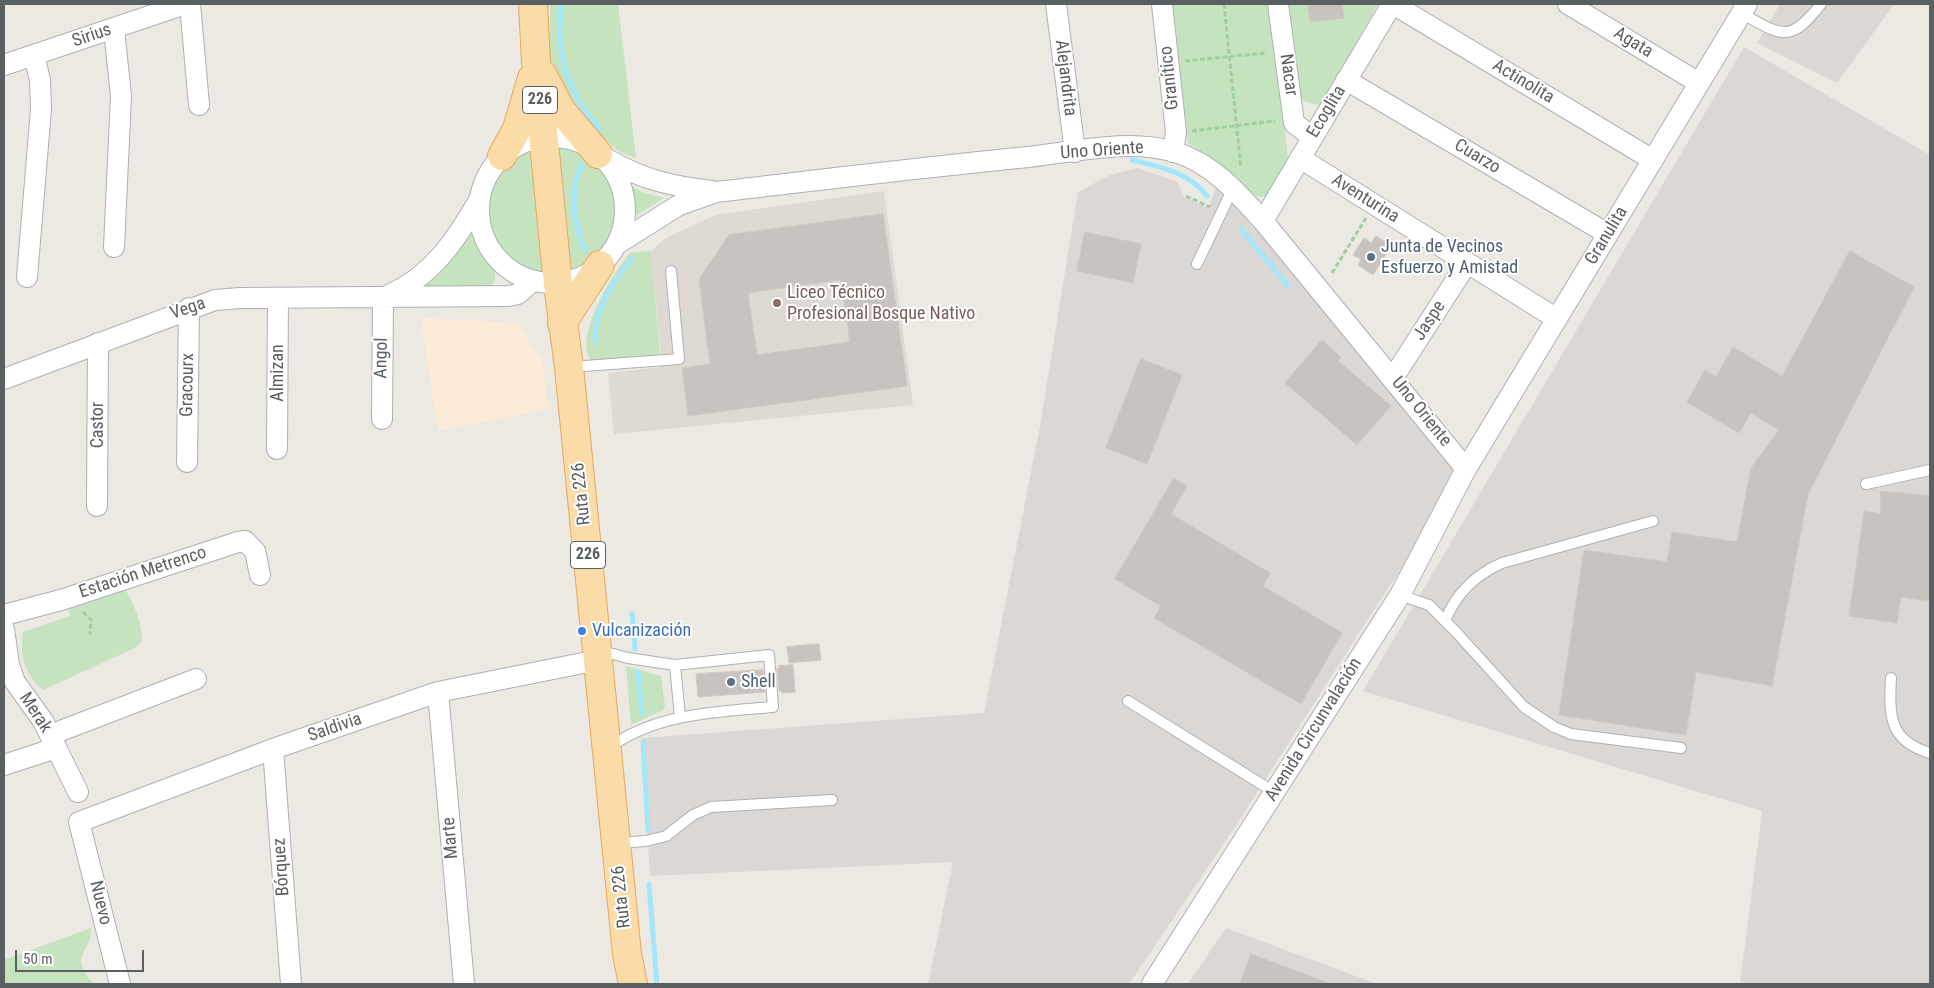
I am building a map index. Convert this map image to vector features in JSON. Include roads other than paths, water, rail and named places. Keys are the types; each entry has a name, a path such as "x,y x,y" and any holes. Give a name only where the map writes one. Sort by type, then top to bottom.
{"main road":[{"name":"Ruta 226","path":"533,4 536,62 544,138 543,282 562,323 569,367 627,954 633,984"},
{"path":"536,62 561,110 598,154"},
{"path":"502,156 517,128 536,62"},
{"path":"562,323 600,266"}],"street":[{"name":"Sirius","path":"4,65 185,4"},
{"path":"185,4 199,105"},
{"name":"Alejandrita","path":"1056,4 1075,152"},
{"name":"Granítico","path":"1162,4 1176,132 1173,152"},
{"name":"Nacar","path":"1278,4 1294,119 1297,127 1312,138"},
{"name":"Ecoglita","path":"1263,221 1392,4"},
{"name":"Actinolita","path":"1392,4 1653,160"},
{"name":"Agata","path":"1568,4 1699,83"},
{"name":"Granulita","path":"1466,469 1744,8"},
{"path":"114,28 121,96 114,247"},
{"path":"26,277 41,109 40,80 34,55"},
{"name":"Cuarzo","path":"1346,80 1608,234"},
{"name":"Uno Oriente","path":"502,156 521,144 544,138 563,138 581,144 645,178 667,185 716,192"},
{"name":"Uno Oriente","path":"617,244 679,204 716,192 953,163 1128,146 1146,146 1173,152 1208,167 1233,188 1263,221 1466,469"},
{"path":"598,154 610,166 618,180 623,196 624,220 617,244 600,266"},
{"path":"502,156 491,169 483,184 479,200 479,221 486,242 497,259 513,273 543,282"},
{"name":"Aventurina","path":"1300,158 1557,319"},
{"name":"Vega","path":"383,298 414,282 429,270 453,242 479,200"},
{"name":"Jaspe","path":"1393,378 1467,263"},
{"name":"Vega","path":"4,378 189,308 215,300 508,296 518,294 543,282 580,278 600,266"},
{"name":"Almizan","path":"277,449 278,298"},
{"name":"Angol","path":"382,419 383,298"},
{"name":"Gracourx","path":"187,462 189,308"},
{"name":"Castor","path":"98,343 98,506"},
{"name":"Avenida Circunvalación","path":"1152,984 1400,594 1466,469"},
{"name":"Estación Metrenco","path":"4,615 61,600 238,542 245,542 255,551 260,575"},
{"name":"Merak","path":"4,629 9,665 15,682 53,742 78,792"},
{"name":"Saldivia","path":"79,822 273,749 438,692 598,655"},
{"path":"4,764 196,679"},
{"name":"Marte","path":"438,692 464,984"},
{"name":"Bórquez","path":"273,749 292,984"},
{"name":"Nuevo","path":"79,822 120,984"}],"lane":[{"path":"1744,8 1778,33 1793,31 1821,4"},
{"path":"1197,264 1233,188"},
{"path":"569,367 679,359 671,271"},
{"path":"1866,484 1930,470"},
{"path":"1445,621 1450,609 1465,587 1488,570 1502,563 1653,521"},
{"path":"1400,594 1428,605 1445,621 1513,698 1554,727 1571,734 1681,748"},
{"path":"598,655 675,665 769,655 773,707 680,717 632,734 607,749"},
{"path":"675,665 680,717"},
{"path":"1890,678 1890,705 1893,724 1903,741 1916,749 1930,753"},
{"path":"1128,701 1274,792"},
{"path":"616,843 646,841 666,836 693,815 711,806 832,800"}],"waterway":[{"path":"561,4 560,42 564,65 578,101 600,129"},
{"path":"1132,160 1163,168 1183,176 1192,181 1207,196"},
{"path":"582,164 575,185 574,207 575,218 585,250"},
{"path":"1241,229 1288,286"},
{"path":"595,342 595,330 601,308 611,287 632,259"},
{"path":"632,614 635,649"},
{"path":"638,672 642,714"},
{"path":"643,742 648,830"},
{"path":"649,884 657,984"}],"place":[{"name":"Junta de Vecinos Esfuerzo y Amistad","path":"1371,257"},
{"name":"Liceo Técnico Profesional Bosque Nativo","path":"777,303"},
{"name":"Vulcanización","path":"582,631"},
{"name":"Shell","path":"731,682"}]}
